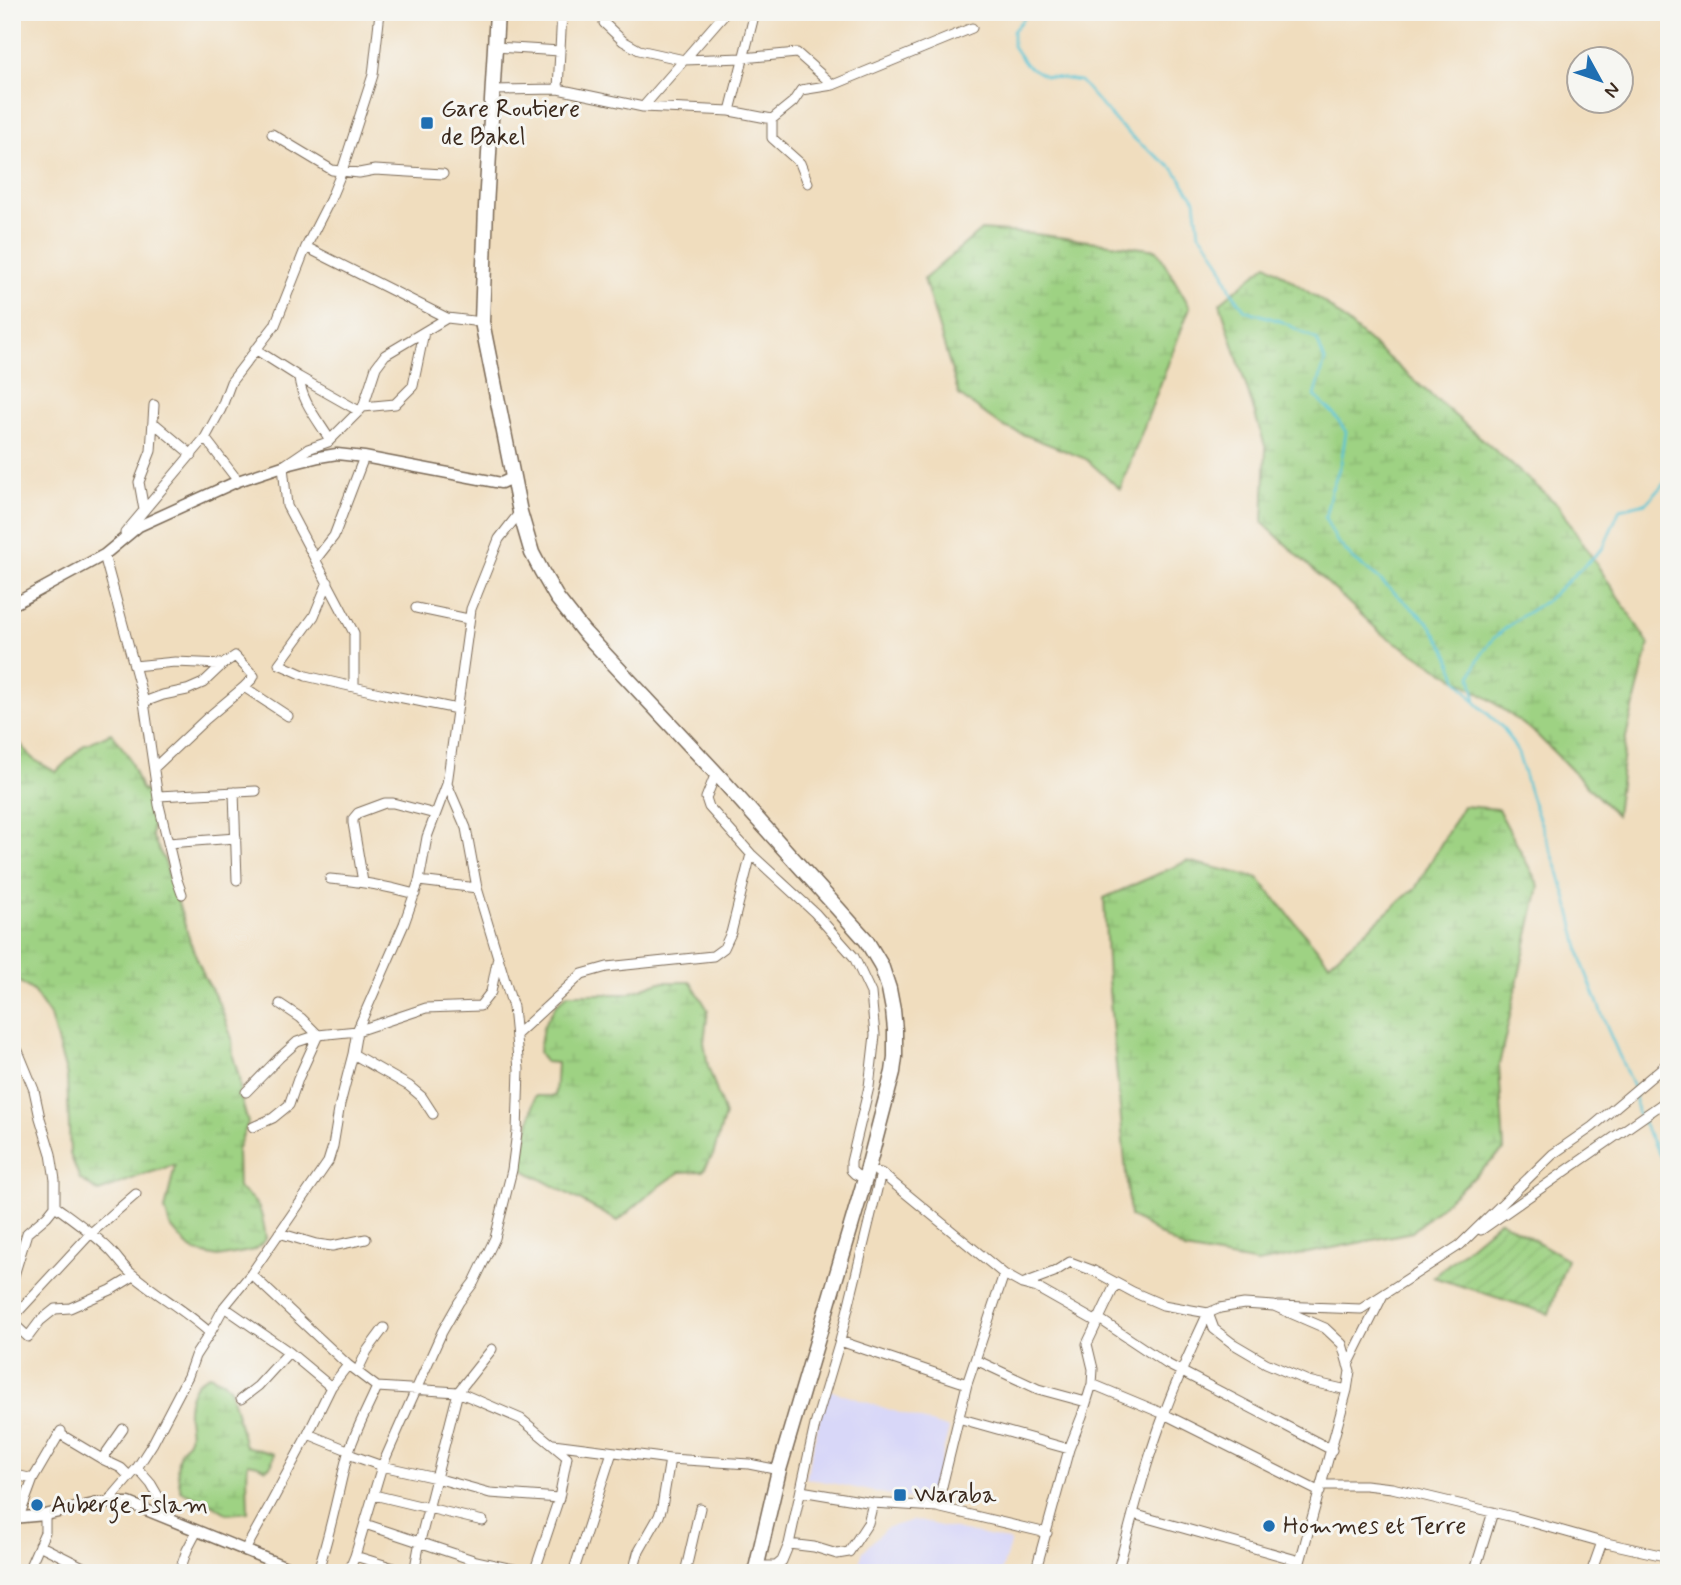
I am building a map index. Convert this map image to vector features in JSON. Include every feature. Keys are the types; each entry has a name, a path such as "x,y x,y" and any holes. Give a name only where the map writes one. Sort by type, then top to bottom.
{"main road":[{"path":"497,12 482,322 520,512 532,553 541,572 570,616 866,940 881,965 893,1010 895,1057 871,1174 779,1470 756,1569"}],"street":[{"path":"108,551 205,438 221,410 231,382 275,325 306,247 342,171 373,75 380,12"},
{"path":"558,89 562,12"},
{"path":"643,107 726,12"},
{"path":"730,111 755,12"},
{"path":"604,23 639,50 684,60 797,53 833,85"},
{"path":"493,90 558,89 643,107 730,111 772,118 793,102 801,90 833,85 972,28"},
{"path":"495,47 560,51"},
{"path":"772,118 772,138 800,163 808,183"},
{"path":"272,134 332,170 443,174"},
{"path":"306,247 447,318 482,322"},
{"path":"283,466 308,449 330,440 361,409 376,368 385,355 447,318"},
{"path":"255,349 299,377 361,409 395,404 413,386 424,332"},
{"path":"299,377 308,406 330,440"},
{"path":"144,510 139,482 151,451 154,405"},
{"path":"153,423 191,455"},
{"path":"205,438 238,481"},
{"path":"12,605 108,551 139,526 238,481 283,466 337,454 501,483 514,477"},
{"path":"316,559 334,536 364,457"},
{"path":"283,466 287,506 354,633 354,686"},
{"path":"107,1503 153,1443 188,1376 195,1356 224,1307 251,1274 328,1162 357,1031 415,894 428,837 447,784 471,609 499,539 520,512"},
{"path":"108,551 144,702 158,796 182,894"},
{"path":"328,582 314,616 279,664 306,676 457,709"},
{"path":"416,608 468,620"},
{"path":"144,702 203,683 232,656 237,657 254,676 154,768"},
{"path":"134,666 175,662 223,664"},
{"path":"244,687 289,716"},
{"path":"716,773 706,798 709,807 751,854 815,913 854,957 871,993 875,1035 869,1087 851,1170 855,1174 871,1174 1004,1274 1098,1320 1181,1372 1332,1450"},
{"path":"348,1573 382,1466 442,1332 474,1282 495,1238 512,1170 517,1132 519,1069 513,1007 477,888 466,828 447,784"},
{"path":"158,796 256,791"},
{"path":"234,792 237,880"},
{"path":"363,882 352,823 355,816 385,803 435,814"},
{"path":"168,843 236,838"},
{"path":"516,1035 582,974 607,967 713,956 724,948 732,933 751,854"},
{"path":"330,879 363,882 415,894"},
{"path":"419,881 477,888"},
{"path":"246,1092 298,1042 318,1035 357,1031 426,1008 480,1006 491,992 498,956"},
{"path":"280,1004 302,1018 318,1035"},
{"path":"253,1127 273,1118 289,1105 318,1035"},
{"path":"12,1044 18,1051 34,1090 55,1180 55,1206 27,1233 12,1282"},
{"path":"353,1055 409,1086 422,1097 433,1114"},
{"path":"1460,1245 1553,1154 1592,1127 1669,1062"},
{"path":"1022,1284 1054,1272 1070,1262 1163,1305 1208,1313 1244,1304 1361,1309 1460,1245 1669,1099"},
{"path":"756,1569 776,1566 782,1561 789,1544 815,1425 840,1341 871,1174"},
{"path":"12,1315 16,1314 92,1233 136,1194"},
{"path":"55,1206 92,1233 134,1276 211,1333"},
{"path":"279,1233 332,1246 366,1239"},
{"path":"251,1274 348,1365 377,1387 458,1392 521,1419 567,1457 559,1498 533,1573 476,1561 365,1524"},
{"path":"937,1507 967,1384 1004,1274"},
{"path":"12,1322 28,1336 40,1321 55,1309 70,1308 111,1290 134,1276"},
{"path":"1035,1573 1069,1449 1092,1384 1093,1369 1087,1345 1116,1283"},
{"path":"1348,1365 1382,1295"},
{"path":"1274,1306 1325,1328 1342,1344 1350,1370 1348,1390 1297,1573"},
{"path":"224,1307 289,1352 331,1387"},
{"path":"1116,1573 1143,1475 1164,1414 1208,1313"},
{"path":"1208,1313 1214,1329 1266,1363 1308,1381 1348,1390"},
{"path":"358,1372 367,1350 384,1328"},
{"path":"840,1341 967,1384"},
{"path":"355,1556 412,1573 458,1392 492,1349"},
{"path":"241,1399 258,1386 289,1352"},
{"path":"976,1360 1038,1389 1086,1402"},
{"path":"245,1550 331,1387 348,1365"},
{"path":"1092,1384 1164,1414 1321,1488 1364,1485 1392,1488 1669,1557"},
{"path":"317,1573 349,1453 377,1387"},
{"path":"958,1418 1069,1449"},
{"path":"102,1459 123,1429"},
{"path":"129,1476 121,1468 61,1432 33,1479 15,1517 45,1515 97,1503 129,1503 298,1572"},
{"path":"308,1434 382,1466 490,1493 559,1498"},
{"path":"551,1444 670,1459 749,1464 779,1470"},
{"path":"574,1573 612,1452"},
{"path":"633,1573 638,1553 662,1507 670,1459"},
{"path":"136,1468 150,1483 172,1520"},
{"path":"12,1474 33,1479"},
{"path":"801,1491 873,1503 937,1507 1047,1532"},
{"path":"374,1494 483,1521"},
{"path":"789,1544 814,1547 837,1554 849,1552 868,1523 873,1503"},
{"path":"685,1573 700,1508"},
{"path":"1474,1573 1493,1512"},
{"path":"1133,1514 1300,1561"},
{"path":"27,1573 45,1532 45,1515"},
{"path":"179,1573 197,1531"},
{"path":"1591,1573 1602,1542"},
{"path":"39,1545 95,1573"}],"shaded area":[{"path":"826,1389 949,1429 930,1503 806,1478"},
{"path":"913,1520 1011,1541 1001,1573 856,1573 863,1551 886,1528"}],"green space":[{"path":"981,230 1035,234 1157,250 1190,307 1120,489 1086,459 1002,426 959,395 924,279"},
{"path":"1267,264 1326,304 1557,504 1649,644 1626,737 1616,815 1535,733 1489,699 1382,634 1263,523 1266,449 1220,303"},
{"path":"111,733 128,755 141,789 153,795 152,836 165,862 190,941 204,976 220,1005 232,1039 241,1098 248,1123 237,1150 238,1188 260,1209 266,1239 255,1250 218,1257 196,1252 187,1246 170,1226 165,1210 175,1165 99,1192 80,1179 70,1154 67,1076 50,1016 33,991 12,977 12,734 33,759 56,772 84,745"},
{"path":"1463,806 1498,809 1539,886 1499,1065 1504,1150 1412,1232 1258,1263 1185,1250 1130,1216 1108,980 1104,898 1187,861 1258,878 1329,963 1416,887"},
{"path":"660,982 691,982 708,1010 704,1042 708,1066 725,1115 713,1155 703,1171 680,1172 618,1221 520,1168 535,1096 555,1096 557,1063 545,1062 539,1052 543,1027 556,1005 568,994 627,994"},
{"path":"1500,1220 1567,1259 1549,1314 1433,1277"},
{"path":"209,1375 223,1381 230,1389 245,1446 274,1454 272,1464 266,1469 248,1463 248,1512 228,1514 181,1491 178,1462 180,1452 190,1436 190,1397 199,1381"}],"waterway":[{"path":"1029,12 1013,31 1013,46 1026,65 1045,76 1080,81 1118,124 1174,169 1195,200 1199,233 1211,247 1231,291 1245,310 1283,322 1317,340 1325,361 1315,396 1334,414 1346,432 1341,463 1325,518 1336,540 1352,558 1429,623 1446,649 1458,680 1476,703 1504,729 1518,753 1560,875 1583,965 1635,1092 1637,1112 1667,1169 1669,1183"},
{"path":"1476,701 1471,676 1479,658 1494,638 1547,600 1603,548 1620,509 1646,503 1669,478"}],"place":[{"name":"Gare Routiere de Bakel","path":"427,123"},
{"name":"Waraba","path":"900,1495"},
{"name":"Auberge Islam","path":"37,1505"},
{"name":"Hommes et Terre","path":"1269,1526"}]}
